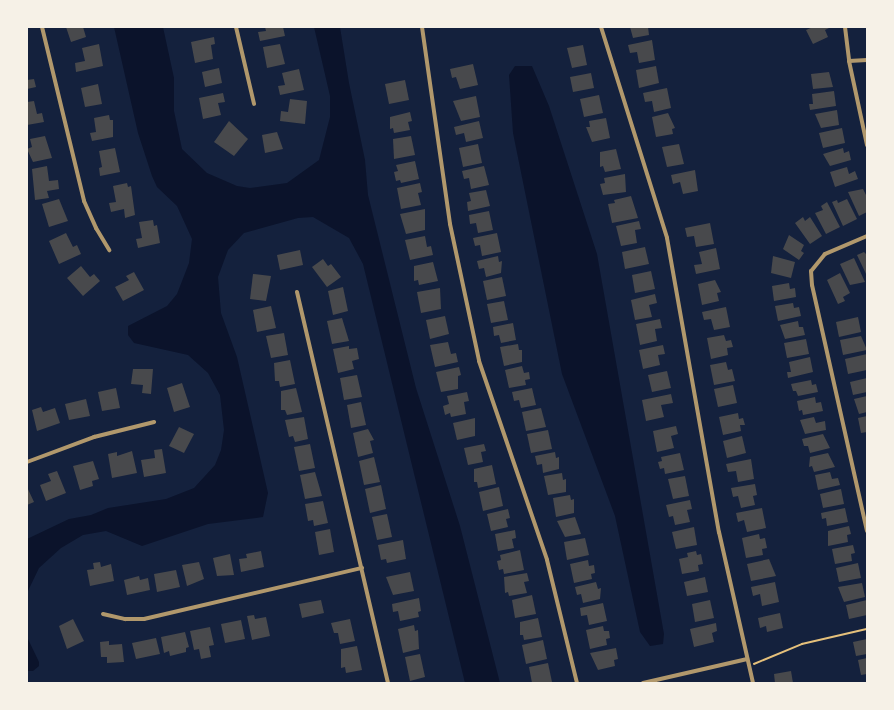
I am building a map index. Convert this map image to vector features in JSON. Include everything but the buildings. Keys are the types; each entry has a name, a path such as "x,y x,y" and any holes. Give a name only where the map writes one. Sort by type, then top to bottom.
{"street":[{"path":"42,27 84,201 109,250"},
{"path":"236,27 254,104"},
{"path":"422,27 450,224 479,361 547,560 576,683"},
{"path":"601,27 667,238 719,532 753,683"},
{"path":"845,27 849,61 867,145"},
{"path":"849,61 867,60"},
{"path":"867,236 825,254 811,271 812,285 867,531"},
{"path":"297,292 388,683"},
{"path":"27,462 94,437 154,422"},
{"path":"103,614 125,619 144,619 362,568"},
{"path":"643,683 747,659"}],"path":[{"path":"756,664 802,644 867,629"}],"water":[{"path":"114,27 163,27 174,78 174,111 182,149 207,173 237,186 250,188 287,183 319,160 330,117 330,96 314,27 340,27 365,160 368,195 416,388 460,526 500,683 465,683 363,264 349,238 313,217 298,218 244,233 228,250 218,277 221,313 237,357 268,493 263,517 208,524 142,546 106,531 83,535 61,548 39,568 27,593 27,539 69,519 91,515 108,508 166,499 194,488 215,465 221,450 224,430 220,395 208,373 188,355 134,343 128,335 128,326 167,306 177,294 189,263 192,239 177,206 157,187 152,176 138,133"},
{"path":"515,66 532,66 549,106 597,254 664,634 663,644 650,646 640,632 615,516 562,374 513,133 509,75"},
{"path":"27,637 39,662 39,666 33,671 27,671"}]}
